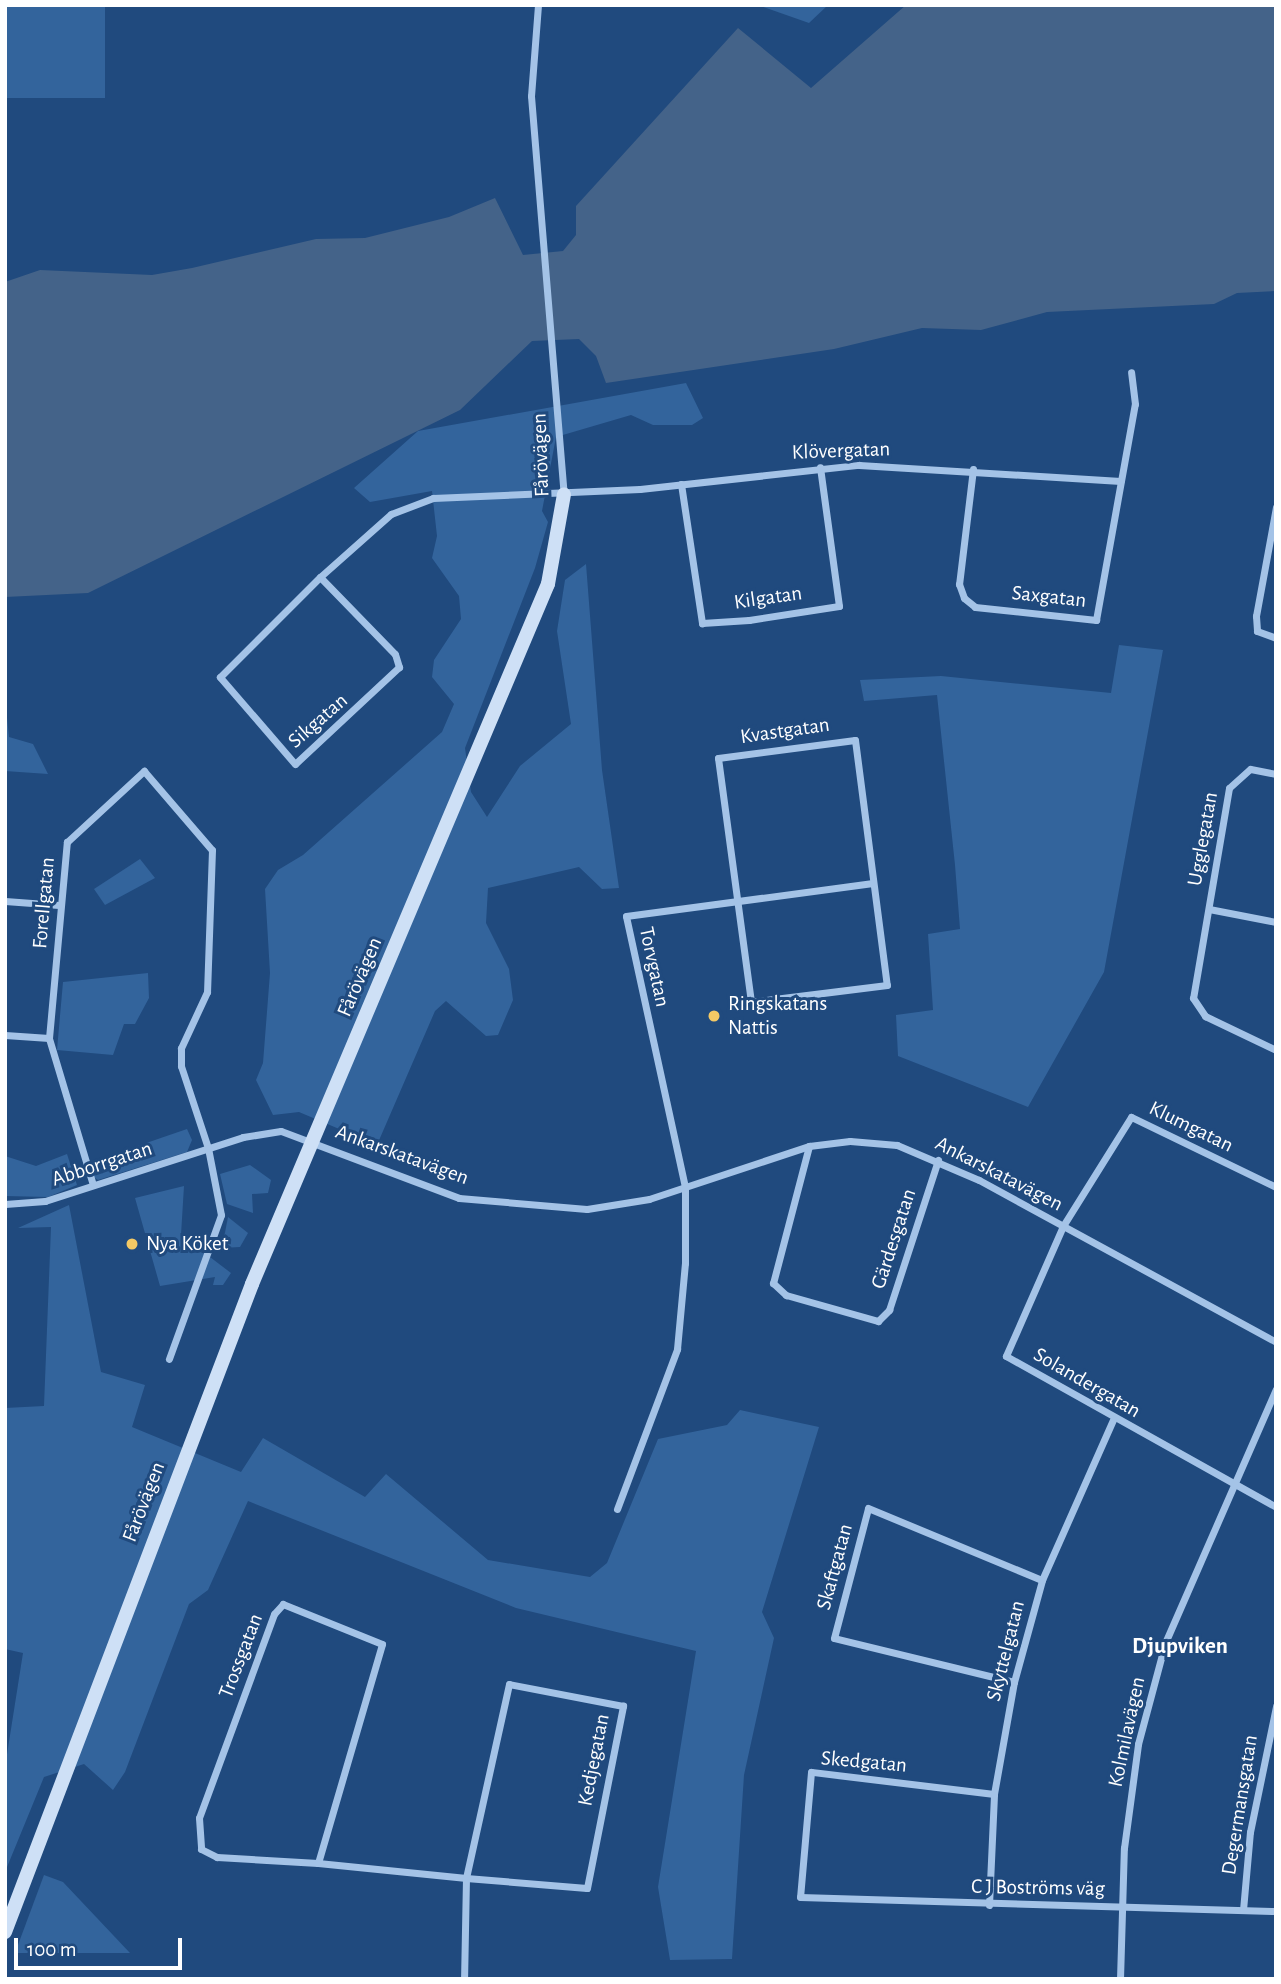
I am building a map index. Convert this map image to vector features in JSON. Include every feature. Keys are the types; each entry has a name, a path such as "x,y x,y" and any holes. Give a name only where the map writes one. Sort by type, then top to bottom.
{"street":[{"name":"Fårövägen","path":"5,1933 185,1451 548,584 564,494 555,355 531,96 538,5"},
{"name":"Saxgatan","path":"973,469 959,584 964,598 975,607 1096,620 1135,404 1130,372"},
{"name":"Klövergatan","path":"564,494 681,484 820,467 973,469 1121,481"},
{"name":"Kilgatan","path":"681,484 702,623 749,620 839,606 820,467"},
{"name":"Sikgatan","path":"320,577 395,654 399,667 295,764 220,677 320,577 391,514 433,498 564,494"},
{"path":"1276,507 1256,616 1257,631 1276,639"},
{"name":"Kvastgatan","path":"736,900 718,758 855,740 873,883"},
{"name":"Ugglegatan","path":"1209,909 1229,788 1250,769 1276,774"},
{"name":"Forellgatan","path":"93,1185 49,1038 59,905 67,842 144,771 206,835 213,873 207,992 181,1048 181,1066 208,1148"},
{"path":"736,900 751,1002 887,985 873,883"},
{"name":"Torvgatan","path":"685,1187 626,916 873,883"},
{"path":"5,901 59,905"},
{"path":"1276,922 1209,909 1193,998 1205,1016 1276,1050"},
{"path":"5,1035 49,1038"},
{"name":"Klumgatan","path":"1063,1226 1131,1117 1276,1187"},
{"name":"Abborrgatan","path":"5,1204 45,1201 208,1148 281,1131 313,1141"},
{"name":"Ankarskatavägen","path":"313,1141 459,1198 515,1207 587,1209 685,1187 809,1146 850,1140 897,1145 938,1160 1276,1342"},
{"name":"Gärdesgatan","path":"809,1146 773,1283 786,1294 878,1321 889,1310 938,1160"},
{"path":"169,1359 221,1215 208,1148"},
{"path":"617,1509 682,1331 685,1187"},
{"name":"Solandergatan","path":"1063,1226 1006,1356 1112,1420 1276,1507"},
{"name":"Kolmilavägen","path":"1120,1979 1120,1907 1138,1744 1165,1643 1231,1482 1276,1389"},
{"name":"Skyttelgatan","path":"989,1905 994,1794 1014,1682 1042,1580 1112,1420"},
{"name":"Skaftgatan","path":"1014,1682 834,1638 868,1507 1042,1580"},
{"name":"Trossgatan","path":"318,1863 382,1644 283,1604 274,1614 197,1837 201,1849 217,1857 318,1863 467,1878"},
{"name":"Kedjegatan","path":"464,1979 467,1878 509,1684 623,1706 587,1888 467,1878"},
{"name":"Degermansgatan","path":"1243,1910 1250,1832 1276,1706"},
{"name":"Skedgatan","path":"800,1897 811,1772 994,1794"},
{"name":"C J Boströms väg","path":"800,1897 989,1905 1276,1911"}],"shaded area":[{"path":"5,5 105,5 105,98 5,98"},
{"path":"758,5 828,5 809,23"},
{"path":"906,5 1276,5 1276,291 1237,293 1214,304 1047,312 981,330 922,328 834,349 606,383 596,356 579,339 532,341 460,410 88,593 5,597 5,282 40,270 152,275 316,239 365,238 449,217 495,198 523,255 563,251 576,235 576,206 738,28 811,88"},
{"path":"686,383 703,418 692,425 653,425 631,415 556,437 542,511 548,522 535,568 465,748 471,792 487,817 520,766 571,724 557,631 565,580 586,564 602,770 619,888 602,889 579,867 488,888 486,923 509,969 513,1000 498,1035 486,1036 446,1001 435,1011 377,1145 299,1112 273,1115 256,1080 263,1063 270,973 265,889 278,870 303,855 442,732 454,704 432,677 434,660 461,619 459,596 432,558 437,536 432,491 370,502 354,488 418,431"},
{"path":"1119,645 1163,650 1104,972 1028,1107 898,1056 896,1015 933,1010 928,934 960,929 955,865 937,695 864,701 860,680 941,676 1111,693"},
{"path":"5,698 9,737 33,744 48,774 5,771"},
{"path":"140,859 155,878 105,905 94,889"},
{"path":"148,973 149,998 135,1024 124,1024 113,1055 57,1050 63,982"},
{"path":"187,1129 192,1140 187,1152 98,1180 92,1176 88,1163"},
{"path":"67,1154 77,1185 48,1197 5,1196 5,1156 36,1166"},
{"path":"250,1165 271,1180 268,1193 252,1194 253,1213 227,1204 220,1174"},
{"path":"184,1186 181,1235 231,1273 223,1285 213,1285 215,1277 160,1286 135,1198"},
{"path":"69,1205 101,1372 145,1385 132,1427 241,1472 263,1438 365,1497 386,1474 488,1560 590,1577 607,1563 658,1439 727,1425 740,1410 819,1427 762,1612 774,1638 744,1775 732,1959 670,1960 658,1887 696,1651 516,1608 248,1501 208,1590 189,1604 125,1772 113,1790 84,1764 44,1777 5,1872 5,1767 23,1653 5,1649 5,1408 44,1406 51,1227 18,1228"},
{"path":"228,1217 248,1233 240,1247 222,1248"},
{"path":"44,1875 63,1882 130,1953 15,1953"}],"place":[{"name":"Ringskatans Nattis","path":"714,1016"},
{"name":"Nya Köket","path":"132,1244"}],"district":[{"name":"Djupviken","path":"1180,1647"}]}
